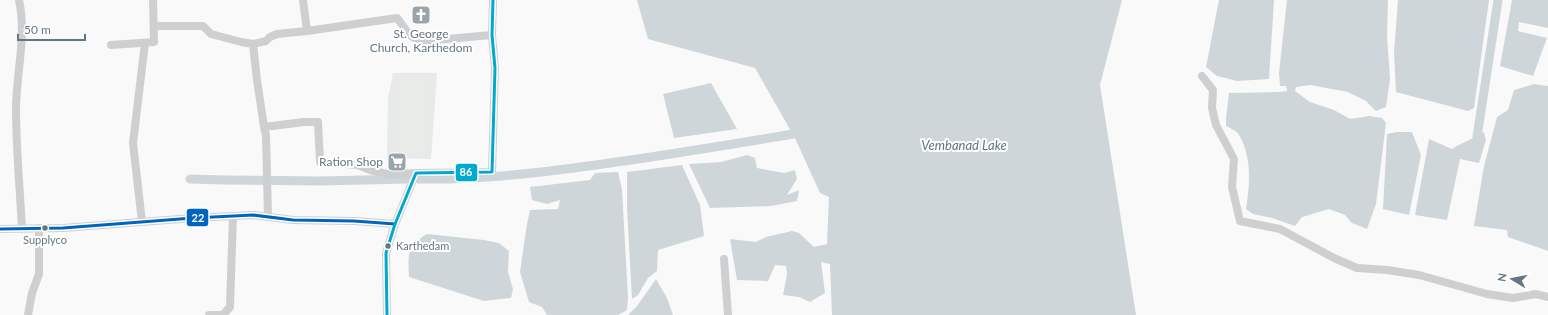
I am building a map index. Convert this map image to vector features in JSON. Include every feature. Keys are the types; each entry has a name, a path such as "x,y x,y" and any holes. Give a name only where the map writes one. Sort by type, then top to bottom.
{"street":[{"path":"19,0 22,12 21,52 18,70 16,110 22,229"},
{"path":"111,45 154,42 153,0"},
{"path":"303,0 307,31"},
{"path":"264,127 304,122 318,122 320,162 358,165 391,175 416,173 492,172 494,68 492,35 493,0"},
{"path":"154,26 203,26 211,34 253,44 266,41 270,37 277,34 397,18 415,40 424,41 492,35"},
{"path":"142,222 133,144 145,43"},
{"path":"253,44 266,135 268,217"},
{"path":"1202,76 1213,90 1212,108 1216,125 1234,159 1232,187 1240,221 1280,229 1334,258 1357,268 1419,274 1487,294 1513,298 1536,294 1548,297"},
{"path":"387,315 386,253 395,224 416,173"},
{"path":"0,229 22,229 253,215 293,220 354,221 395,224"},
{"path":"209,315 223,315 230,307 233,216"},
{"path":"28,315 32,293 39,274 39,228"},
{"path":"724,259 728,315"}],"shaded area":[{"path":"393,73 437,73 431,159 387,158 388,98"},
{"path":"430,80 426,153 399,153 401,99 395,99 397,81"}],"water":[{"name":"Vembanad Lake","path":"637,0 1122,0 1100,85 1136,315 832,315 830,264 821,262 825,293 810,302 799,297 783,295 787,274 786,266 775,265 768,281 737,280 730,239 756,242 766,237 792,231 799,233 814,247 827,244 829,197 820,193 795,138 755,68 648,39"},
{"path":"1219,0 1274,0 1269,79 1237,81 1217,76 1206,67"},
{"path":"1287,0 1388,0 1387,36 1390,79 1386,107 1376,111 1366,101 1348,92 1310,85 1296,87 1295,91 1310,102 1334,110 1350,119 1369,116 1382,118 1386,123 1376,204 1367,229 1352,223 1345,215 1329,209 1302,217 1295,226 1272,218 1253,214 1246,209 1249,180 1248,161 1239,135 1226,126 1229,93 1287,91 1286,86 1280,86 1279,73"},
{"path":"1398,0 1489,0 1474,108 1468,111 1396,92 1394,53"},
{"path":"1512,0 1548,0 1548,28 1519,22 1518,31 1547,38 1533,76 1500,66"},
{"path":"711,83 737,129 674,138 663,94"},
{"path":"1534,84 1548,86 1548,251 1508,237 1507,230 1474,226 1484,166 1497,117 1508,110 1514,90"},
{"path":"1412,132 1421,155 1409,215 1383,209 1387,134"},
{"path":"1484,132 1486,140 1479,163 1460,159 1447,220 1415,215 1429,139 1452,149"},
{"path":"747,155 755,158 757,168 784,173 795,170 797,179 787,195 799,190 797,201 771,206 710,208 689,164 721,162"},
{"path":"682,165 700,205 704,236 658,250 657,271 648,278 638,295 632,299 627,207 627,172"},
{"path":"618,172 622,189 628,298 627,310 618,315 547,315 542,307 529,302 520,272 530,210 558,209 560,200 547,204 532,200 530,187 590,180 595,173"},
{"path":"427,234 499,243 509,251 508,272 513,289 511,298 484,301 409,277 408,262 412,247"},
{"path":"656,279 667,298 673,315 628,315 637,306"}],"waterway":[{"path":"1477,137 1498,0"},
{"path":"419,179 515,175 659,156 805,132"},
{"path":"190,179 320,181 407,179"}],"transit line":[{"name":"86","path":"387,315 386,253 395,224 416,173 492,172 495,68 492,35 493,0"},
{"name":"22","path":"0,229 63,228 253,215 293,220 354,221 395,224"}],"place":[{"name":"St. George Church, Karthedom","path":"421,15"},
{"name":"Ration Shop","path":"397,162"},
{"name":"Supplyco","path":"45,228"},
{"name":"Karthedam","path":"388,246"}]}
